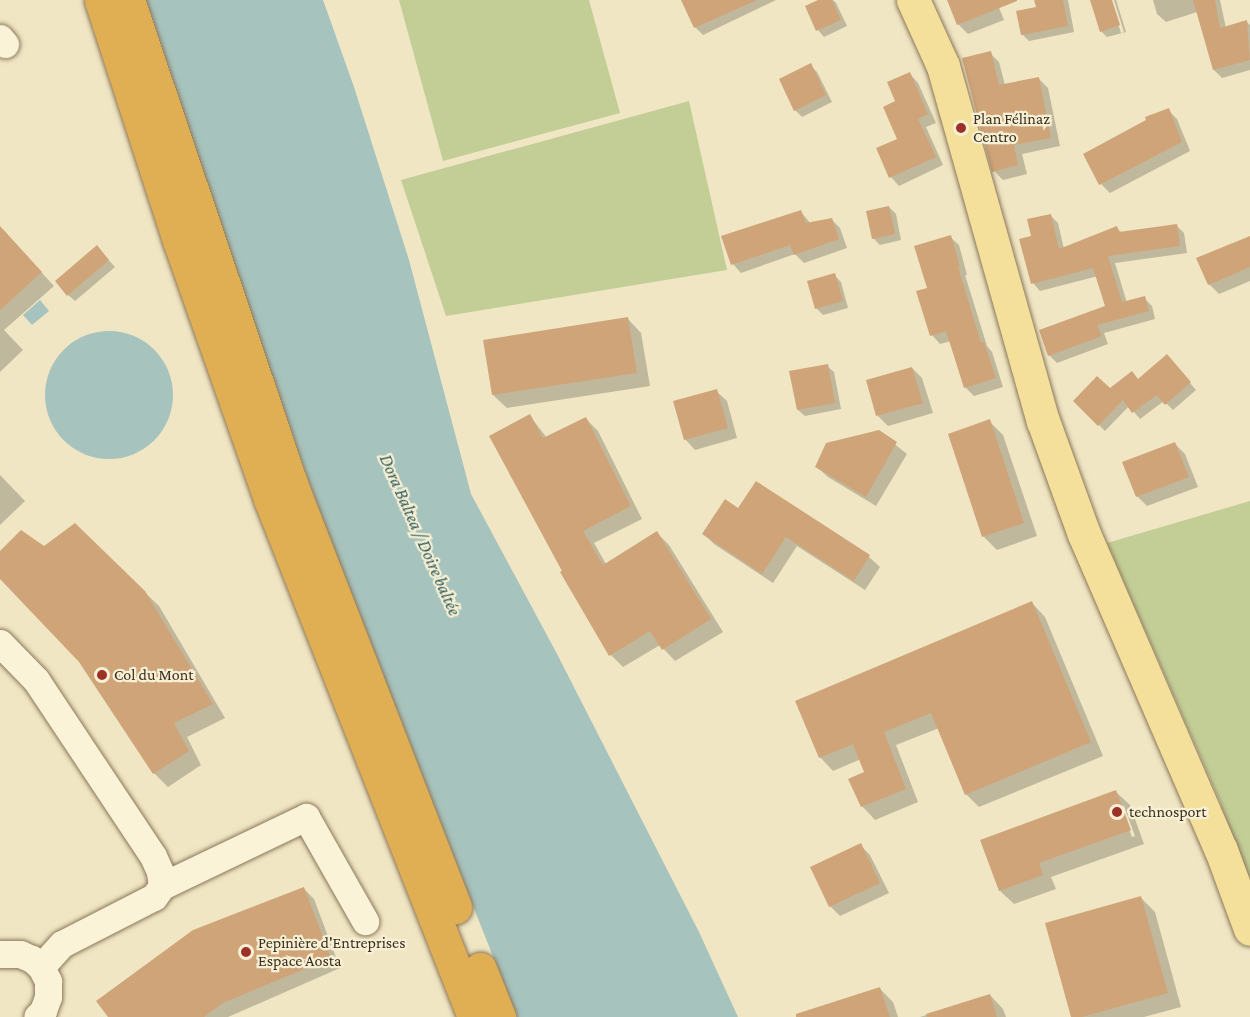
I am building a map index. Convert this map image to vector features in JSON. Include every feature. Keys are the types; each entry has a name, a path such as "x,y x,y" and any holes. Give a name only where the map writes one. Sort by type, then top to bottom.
{"highway":[{"path":"101,0 179,240 270,499 474,1017"},
{"path":"128,0 291,484 499,1017"}],"main road":[{"path":"913,0 943,66 1043,421 1077,514 1221,850 1250,929"}],"street":[{"path":"0,643 36,680 153,856 160,872 162,886"},
{"path":"41,967 62,944 154,897 162,886 306,817 365,921"},
{"path":"0,954 20,954 32,959 41,967 48,981 48,997 43,1011 37,1017"}],"green space":[{"path":"399,0 589,0 620,113 443,161"},
{"path":"689,101 727,270 446,316 401,180"},
{"path":"1250,501 1250,887 1219,799 1107,543"}],"water":[{"name":"Dora Baltea / Doire baltée","path":"144,0 323,0 354,87 409,260 471,494 556,652 699,932 738,1017 517,1017 341,573 254,326"},
{"path":"40,300 49,311 32,325 23,315"},
{"path":"109,331 134,336 155,349 168,370 173,395 168,420 155,441 134,454 109,459 84,454 63,441 50,420 45,395 50,370 63,349 84,336"}],"building":[{"path":"681,0 757,0 694,28"},
{"path":"818,0 832,0 841,20 816,31 805,6"},
{"path":"947,0 1017,0 1017,1 957,25"},
{"path":"1034,0 1063,0 1068,26 1021,35 1016,11 1036,7"},
{"path":"1090,0 1112,0 1120,25 1100,32"},
{"path":"1193,0 1215,0 1220,28 1247,20 1250,60 1213,70"},
{"path":"991,51 999,85 1039,77 1051,138 1014,145 1018,165 992,172 962,58"},
{"path":"811,63 826,95 794,111 779,79"},
{"path":"910,72 928,114 918,119 936,157 889,178 876,148 897,139 883,107 895,101 887,82"},
{"path":"1169,108 1182,142 1099,185 1083,154 1146,120 1145,117"},
{"path":"889,206 895,234 872,239 866,211"},
{"path":"801,210 806,223 832,218 839,239 794,255 790,245 731,265 721,236"},
{"path":"1051,214 1059,249 1117,226 1119,232 1177,224 1180,246 1108,256 1122,302 1145,296 1149,311 1097,325 1102,336 1048,356 1039,330 1105,306 1093,268 1031,284 1019,239 1031,236 1027,219"},
{"path":"0,226 42,272 0,310"},
{"path":"951,235 960,267 958,267 981,343 984,342 996,378 964,388 946,331 930,336 916,291 927,288 914,246"},
{"path":"1250,236 1250,267 1208,285 1196,258"},
{"path":"97,245 109,260 67,296 55,281"},
{"path":"835,273 843,301 815,309 807,281"},
{"path":"628,317 637,373 492,395 483,340"},
{"path":"1167,354 1191,382 1165,405 1157,395 1132,413 1123,400 1098,426 1073,401 1097,376 1110,388 1132,371 1138,379"},
{"path":"828,364 835,403 797,410 789,371"},
{"path":"912,367 923,403 876,416 866,380"},
{"path":"717,389 728,428 684,440 673,401"},
{"path":"530,414 543,438 586,417 631,506 583,531 603,565 657,531 711,619 662,650 650,631 609,656 560,572 562,571 489,436"},
{"path":"990,419 1024,523 982,537 948,434"},
{"path":"879,430 897,442 866,497 815,467 826,443"},
{"path":"1175,442 1189,477 1136,497 1122,462"},
{"path":"756,481 870,555 854,581 786,537 762,574 702,534 725,499 738,508"},
{"path":"75,523 145,591 213,704 174,723 189,751 153,774 79,662 0,579 0,551 21,530 44,546"},
{"path":"1032,601 1091,742 965,795 931,713 884,732 906,789 861,807 848,779 864,772 853,744 819,758 795,701"},
{"path":"1116,790 1131,830 1039,863 1043,875 999,891 980,840"},
{"path":"861,843 880,883 829,907 810,867"},
{"name":"Pepinière d'Entreprises Espace Aosta","path":"304,887 331,958 223,1003 204,1017 108,1017 96,1001 193,930"},
{"path":"1141,896 1168,993 1082,1017 1071,1017 1045,923"},
{"path":"880,987 890,1017 796,1017 796,1014"},
{"path":"990,994 997,1017 927,1017 926,1014"}],"place":[{"name":"Plan Félinaz Centro","path":"961,128"},
{"name":"Col du Mont","path":"102,675"},
{"name":"technosport","path":"1117,812"},
{"name":"Pepinière d'Entreprises Espace Aosta","path":"246,952"}]}
